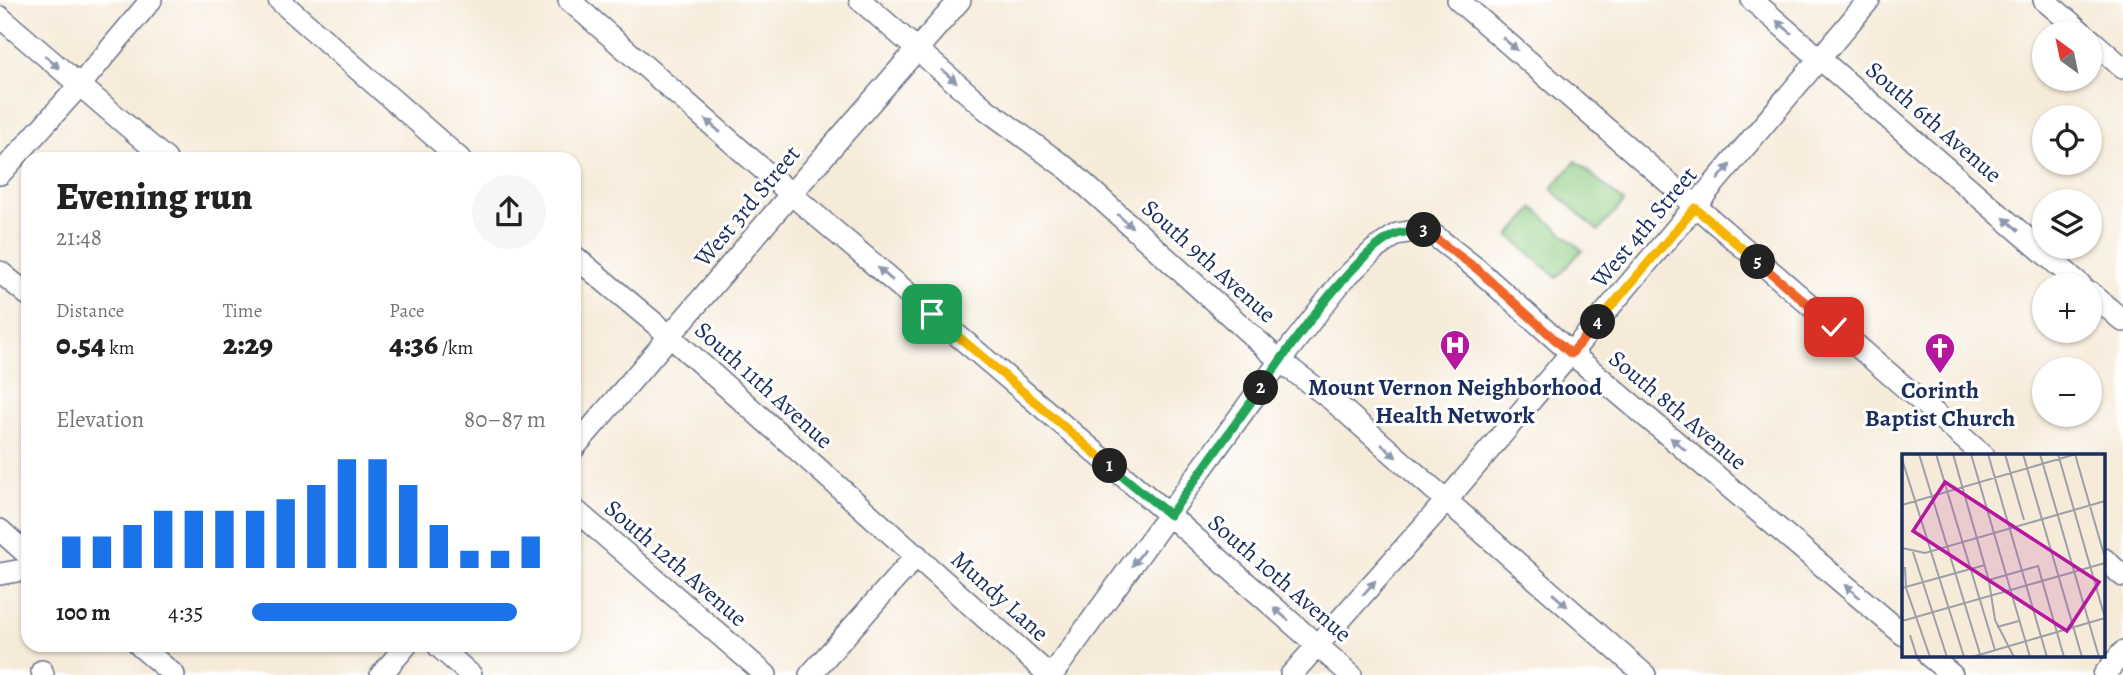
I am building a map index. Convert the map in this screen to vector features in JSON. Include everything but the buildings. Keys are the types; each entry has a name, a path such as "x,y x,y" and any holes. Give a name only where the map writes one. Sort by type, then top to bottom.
{"street":[{"path":"0,174 151,0"},
{"path":"279,0 452,152"},
{"name":"South 10th Avenue","path":"569,0 791,194 1170,515 1351,675"},
{"name":"South 9th Avenue","path":"860,0 987,110 1069,170 1280,361 1332,400 1645,675"},
{"name":"West 3rd Street","path":"581,440 960,0"},
{"path":"1458,0 1982,454"},
{"name":"South 6th Avenue","path":"1752,0 2067,273"},
{"name":"West 4th Street","path":"1291,675 1446,501 1869,0"},
{"path":"2044,0 2069,21"},
{"path":"0,17 158,152"},
{"path":"2102,50 2123,68"},
{"name":"South 8th Avenue","path":"1280,361 1342,281 1374,250 1397,234 1426,229 1477,269 1571,354 1902,633"},
{"name":"South 11th Avenue","path":"581,262 671,337 916,555"},
{"path":"0,272 21,289"},
{"path":"2102,303 2123,321"},
{"path":"1051,675 1280,361"},
{"name":"South 12th Avenue","path":"581,515 766,675"},
{"path":"0,530 21,549"},
{"path":"810,675 916,555"},
{"name":"Mundy Lane","path":"916,555 1051,675"},
{"path":"2106,561 2123,576"},
{"path":"0,574 21,570"},
{"path":"147,652 174,675"},
{"path":"381,675 401,652"},
{"path":"445,652 471,675"},
{"path":"2104,675 2123,652"},
{"path":"1931,658 1952,675"}],"green space":[{"path":"1576,161 1624,202 1598,231 1551,189"},
{"path":"1534,208 1582,250 1557,278 1509,236"}],"place":[{"name":"Mount Vernon Neighborhood Health Network","path":"1455,372"},
{"name":"Corinth Baptist Church","path":"1940,375"}],"route":[{"path":"932,314 1170,515 1280,361 1342,281 1374,250 1397,234 1426,229 1477,269 1571,354 1695,208 1834,327"}]}
